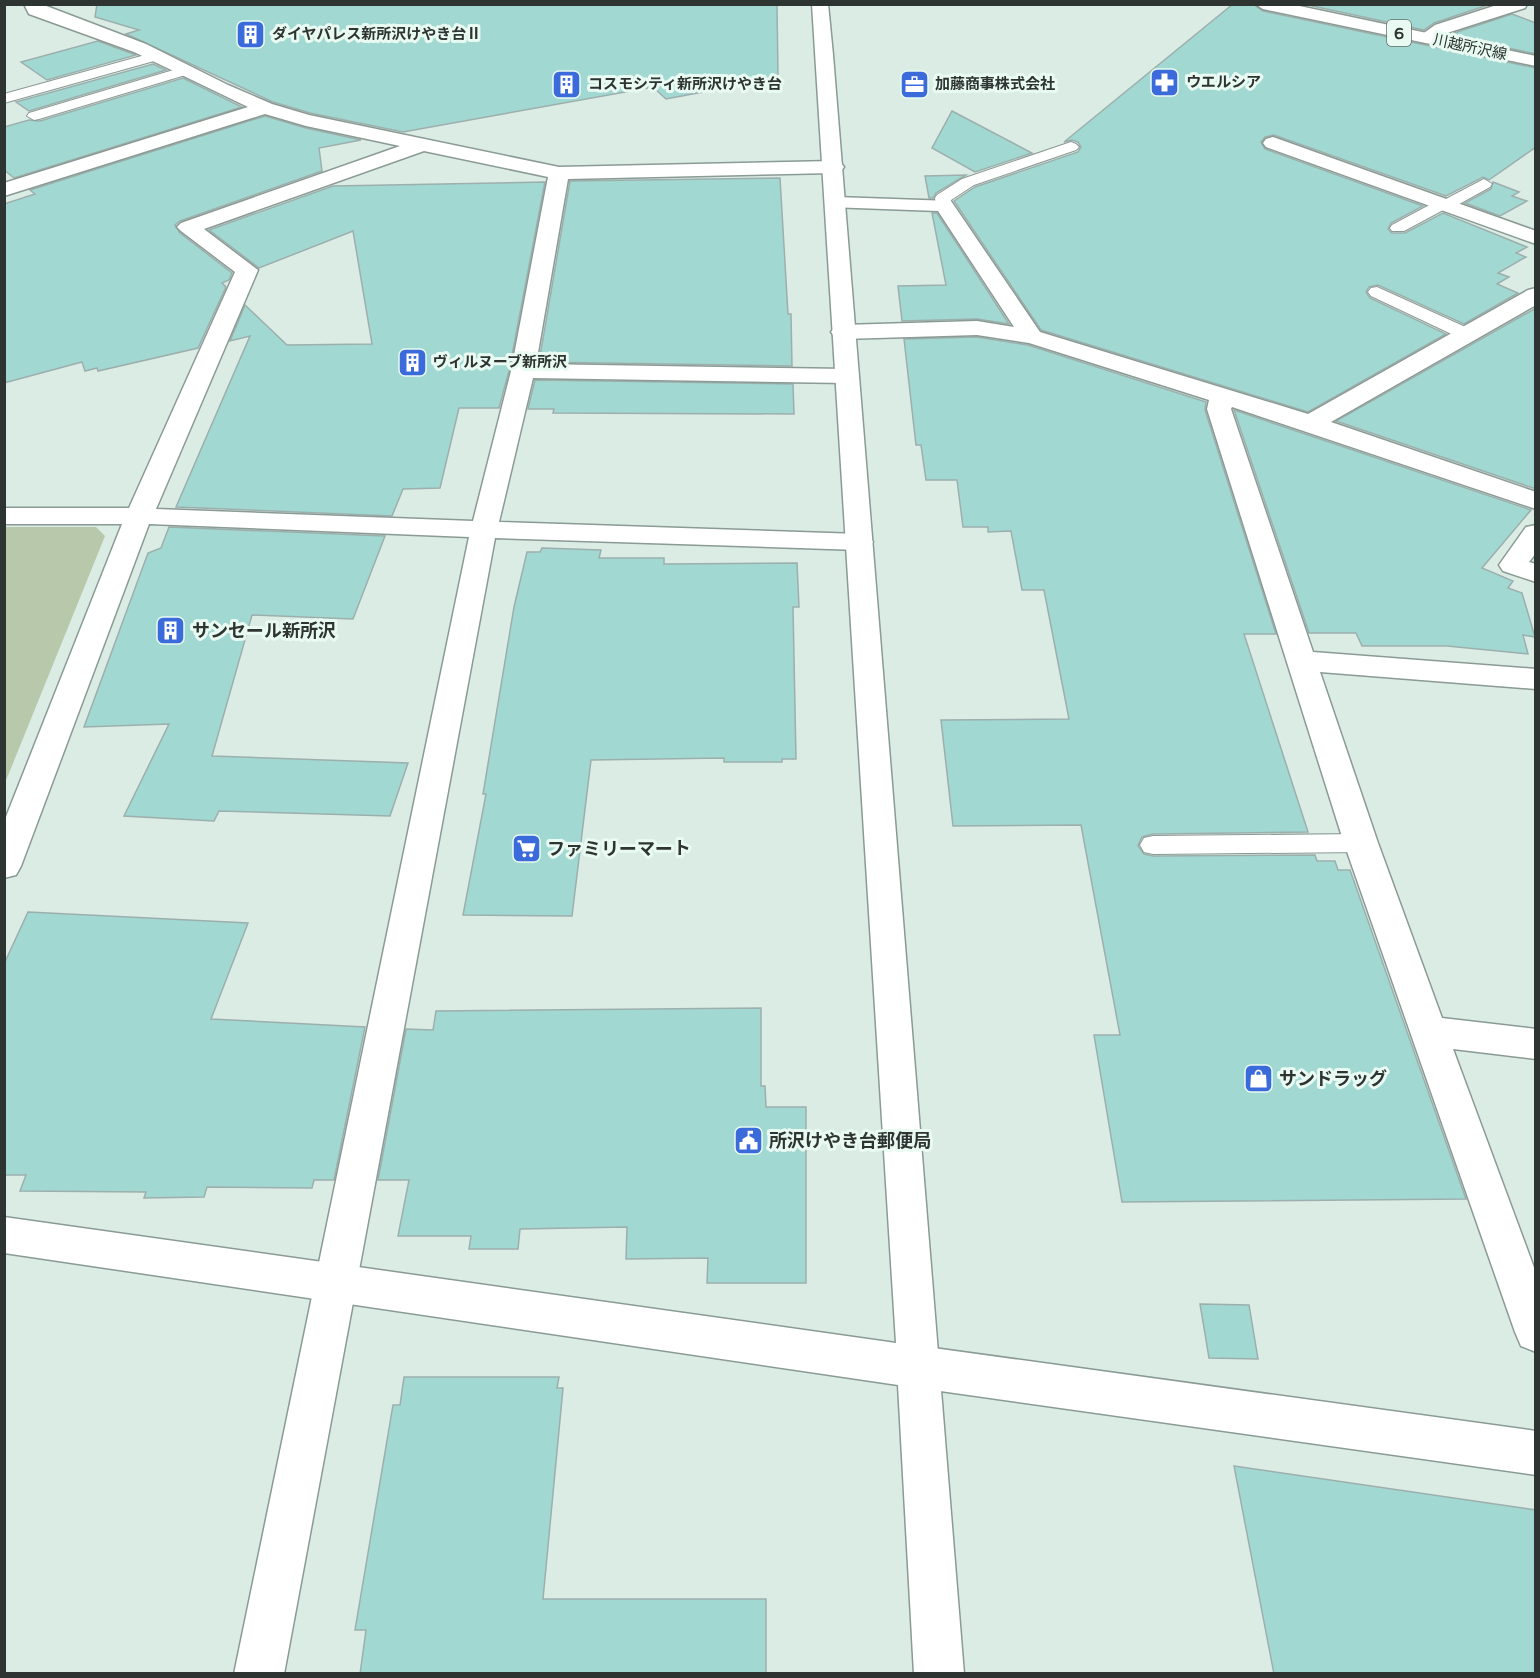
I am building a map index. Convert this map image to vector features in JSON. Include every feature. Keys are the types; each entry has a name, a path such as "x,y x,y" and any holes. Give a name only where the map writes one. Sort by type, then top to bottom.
{"street":[{"path":"820,4 834,167 846,376 919,1367 939,1674"},
{"name":"川越所沢線","path":"1263,4 1536,61"},
{"path":"1426,38 1441,29 1519,4"},
{"path":"24,5 156,56 265,108 306,120 560,173 834,167"},
{"path":"4,190 265,108"},
{"path":"1273,143 1536,238"},
{"path":"4,866 139,516 247,270 188,227 421,145"},
{"path":"259,1674 484,530 523,371 560,173"},
{"path":"836,202 944,205 1032,337"},
{"path":"1311,423 1536,295"},
{"path":"843,332 977,328 1032,337 1311,423 1536,501"},
{"path":"523,371 846,376"},
{"path":"1223,396 1219,410 1362,843 1536,1332"},
{"path":"4,516 139,516 859,542"},
{"path":"1536,533 1513,565 1536,574"},
{"path":"1302,661 1536,679"},
{"path":"1429,1031 1536,1044"},
{"path":"4,1235 334,1284 1536,1453"}],"lane":[{"path":"4,99 156,56"},
{"path":"34,116 187,70"},
{"path":"944,205 944,198 968,182 1071,147"},
{"path":"1398,228 1484,184"},
{"path":"1377,292 1466,334"},
{"path":"1153,845 1362,843"}],"green space":[{"path":"5,527 96,527 105,536 5,783"}],"building":[{"path":"97,4 777,4 778,78 666,99 653,87 403,132 310,113 273,102 126,34 139,30 95,17"},
{"path":"1233,4 1253,4 1263,11 1536,68 1536,147 1489,180 1483,177 1446,196 1274,135 1265,137 1261,142 1265,149 1423,206 1391,223 1388,229 1392,233 1405,233 1443,213 1527,247 1516,253 1526,257 1498,273 1509,277 1497,284 1518,293 1464,324 1378,285 1369,287 1366,292 1370,298 1446,334 1308,412 1041,330 954,201 975,187 1078,152 1081,147 1078,142 1072,140 1064,142"},
{"path":"1303,4 1488,5 1434,23 1424,30"},
{"path":"1512,14 1536,23 1536,54 1448,35"},
{"path":"98,41 136,55 47,80 21,62"},
{"path":"153,64 166,70 29,111 16,102"},
{"path":"183,78 242,107 14,178 4,170 4,127 29,120 40,121"},
{"path":"952,111 1032,153 975,172 932,148"},
{"path":"265,116 361,140 319,148 322,171 180,221 175,225 180,233 232,273 229,280 222,283 226,287 198,348 98,371 97,368 85,371 82,362 4,383 4,204 35,194 30,190"},
{"path":"966,175 936,193 933,198 929,198 925,176"},
{"path":"780,178 788,314 791,314 792,366 539,362 570,181"},
{"path":"545,182 509,371 499,408 459,408 440,488 403,489 392,516 176,507 250,336 230,341 245,305 287,345 372,344 353,231 259,268 209,230 333,186"},
{"path":"1493,182 1519,192 1512,196 1527,201 1500,216 1465,203 1491,189"},
{"path":"932,213 937,213 1009,324 977,319 902,321 898,286 946,285"},
{"path":"1536,308 1536,489 1336,421"},
{"path":"977,337 1028,345 1206,402 1205,410 1276,634 1244,634 1308,832 1153,834 1142,837 1138,846 1144,854 1153,856 1315,855 1317,861 1335,861 1338,870 1350,870 1466,1199 1122,1202 1094,1035 1120,1035 1081,825 953,826 941,720 1069,719 1044,590 1022,590 1011,531 988,532 988,527 963,527 957,480 926,480 921,445 916,445 904,339"},
{"path":"535,380 793,384 794,414 553,413 554,409 528,409"},
{"path":"1234,410 1531,510 1482,568 1513,581 1508,588 1522,593 1535,637 1523,635 1528,654 1447,646 1362,646 1356,633 1309,633"},
{"path":"169,527 385,536 353,619 252,615 212,756 408,763 390,816 219,811 214,821 124,816 169,724 84,727 148,553 161,548"},
{"path":"542,548 601,550 599,558 664,558 664,564 797,563 799,607 793,607 796,759 782,759 782,762 724,762 724,758 591,760 572,916 463,915 486,794 483,794 514,607 527,552 540,552"},
{"path":"28,912 248,923 211,1019 365,1027 334,1180 314,1180 312,1188 207,1187 204,1197 144,1198 146,1192 20,1191 26,1175 4,1175 4,964"},
{"path":"761,1008 761,1086 765,1086 766,1107 806,1107 806,1283 707,1283 708,1258 626,1259 627,1227 520,1229 518,1249 469,1249 471,1236 398,1236 409,1180 378,1180 406,1029 433,1030 436,1011"},
{"path":"1200,1304 1249,1305 1258,1359 1209,1358"},
{"path":"404,1377 559,1377 557,1388 563,1388 543,1599 766,1599 766,1674 360,1674 366,1630 355,1630 393,1405 400,1405"},
{"path":"1234,1466 1536,1510 1536,1674 1274,1674"}],"place":[{"name":"ダイヤパレス新所沢けやき台Ⅱ","path":"251,34"},
{"name":"ウエルシア","path":"1165,82"},
{"name":"コスモシティ新所沢けやき台","path":"567,84"},
{"name":"加藤商事株式会社","path":"914,84"},
{"name":"ヴィルヌーブ新所沢","path":"412,362"},
{"name":"サンセール新所沢","path":"171,631"},
{"name":"ファミリーマート","path":"526,849"},
{"name":"サンドラッグ","path":"1258,1079"},
{"name":"所沢けやき台郵便局","path":"748,1141"}]}
